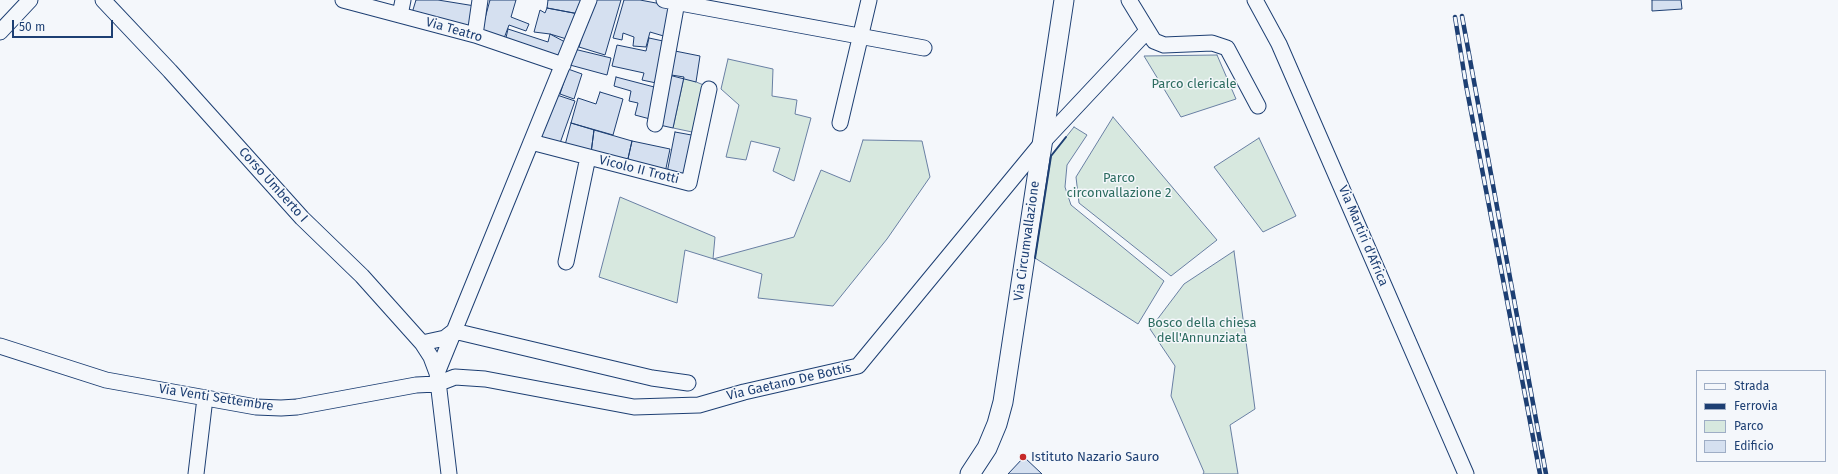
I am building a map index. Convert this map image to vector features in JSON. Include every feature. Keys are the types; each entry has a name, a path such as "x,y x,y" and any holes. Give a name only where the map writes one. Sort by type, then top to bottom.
{"main road":[{"name":"Via Circumvallazione","path":"970,474 987,448 997,424 1003,402 1064,0"}],"street":[{"path":"0,32 30,0"},
{"name":"Corso Umberto I","path":"103,0 170,71 302,218 362,276 422,343 431,357 437,378 449,474"},
{"name":"Via Teatro","path":"343,0 360,2 400,16 475,35 563,65"},
{"path":"400,16 403,0"},
{"path":"475,35 480,0"},
{"path":"437,378 454,331 589,0"},
{"path":"840,123 869,0"},
{"path":"1129,0 1154,41 1164,45 1212,43 1227,48 1258,106"},
{"name":"Via Martiri d'Africa","path":"1255,0 1279,44 1466,474"},
{"path":"655,124 670,1 924,48"},
{"name":"Via Gaetano De Bottis","path":"437,378 455,377 485,379 634,407 699,405 744,392 858,366 1042,144 1147,31"},
{"name":"Vicolo II Trotti","path":"531,142 689,183 710,89"},
{"name":"Vicolo II Trotti","path":"566,262 588,157"},
{"path":"422,343 445,338 454,331"},
{"path":"454,331 652,378 688,383"},
{"name":"Via Venti Settembre","path":"1,350 106,380 205,398 256,406 281,408 297,408 416,385 437,378"},
{"path":"196,474 205,398"}],"green space":[{"name":"Parco clericale","path":"1217,55 1236,99 1181,117 1144,56"},
{"path":"728,59 773,69 772,96 797,100 795,114 811,118 794,181 773,171 780,148 751,141 746,160 726,157 739,105 721,89"},
{"path":"684,77 706,86 697,133 673,128"},
{"name":"Parco circonvallazione 2","path":"1113,117 1217,240 1171,276 1079,203 1076,177"},
{"path":"1074,127 1087,135 1067,165 1065,187 1071,205 1164,281 1138,324 1035,258 1051,156"},
{"path":"1259,138 1296,216 1263,232 1214,167"},
{"path":"863,140 922,141 930,177 887,239 833,306 758,298 762,274 713,259 794,237 821,170 850,182"},
{"path":"620,197 715,237 713,259 685,250 677,303 599,277"},
{"name":"Bosco della chiesa dell'Annunziata","path":"1234,251 1255,409 1230,425 1238,474 1203,474 1204,472 1171,396 1175,366 1150,329 1184,284"}],"building":[{"path":"416,0 438,0 475,6 469,29 412,13"},
{"path":"490,0 516,0 511,17 529,24 526,31 509,25 503,41 481,33"},
{"path":"548,0 582,0 579,14 547,8"},
{"path":"593,0 621,0 605,55 579,47"},
{"path":"624,0 640,0 672,6 667,37 650,32 646,47 633,46 634,37 623,33 622,40 613,38"},
{"path":"1652,0 1681,0 1682,9 1652,11"},
{"path":"547,8 579,14 570,40 550,34 534,32 540,10 545,13"},
{"path":"508,29 548,42 550,34 565,42 560,57 505,42"},
{"path":"649,38 663,41 661,84 642,80 644,73 612,66 617,45 646,51"},
{"path":"574,49 611,58 607,75 570,65"},
{"path":"670,50 700,56 696,82 665,74"},
{"path":"568,69 582,74 574,99 560,94"},
{"path":"665,74 684,77 673,128 655,124"},
{"path":"616,77 658,88 650,119 635,115 638,103 629,101 631,91 614,86"},
{"path":"600,92 623,99 613,135 571,123 578,98 596,104"},
{"path":"554,94 575,101 559,146 538,139"},
{"path":"571,123 594,130 591,153 565,145"},
{"path":"594,130 632,141 627,163 591,153"},
{"path":"675,132 697,136 688,178 667,173"},
{"path":"632,141 670,149 665,173 627,163"},
{"path":"1024,457 1042,474 1008,474"}],"railway":[{"path":"1462,16 1546,474"},
{"path":"1455,17 1466,85 1540,474"}],"wall":[{"path":"1035,258 1051,156 1066,137"}],"place":[{"name":"Istituto Nazario Sauro","path":"1023,457"}]}
